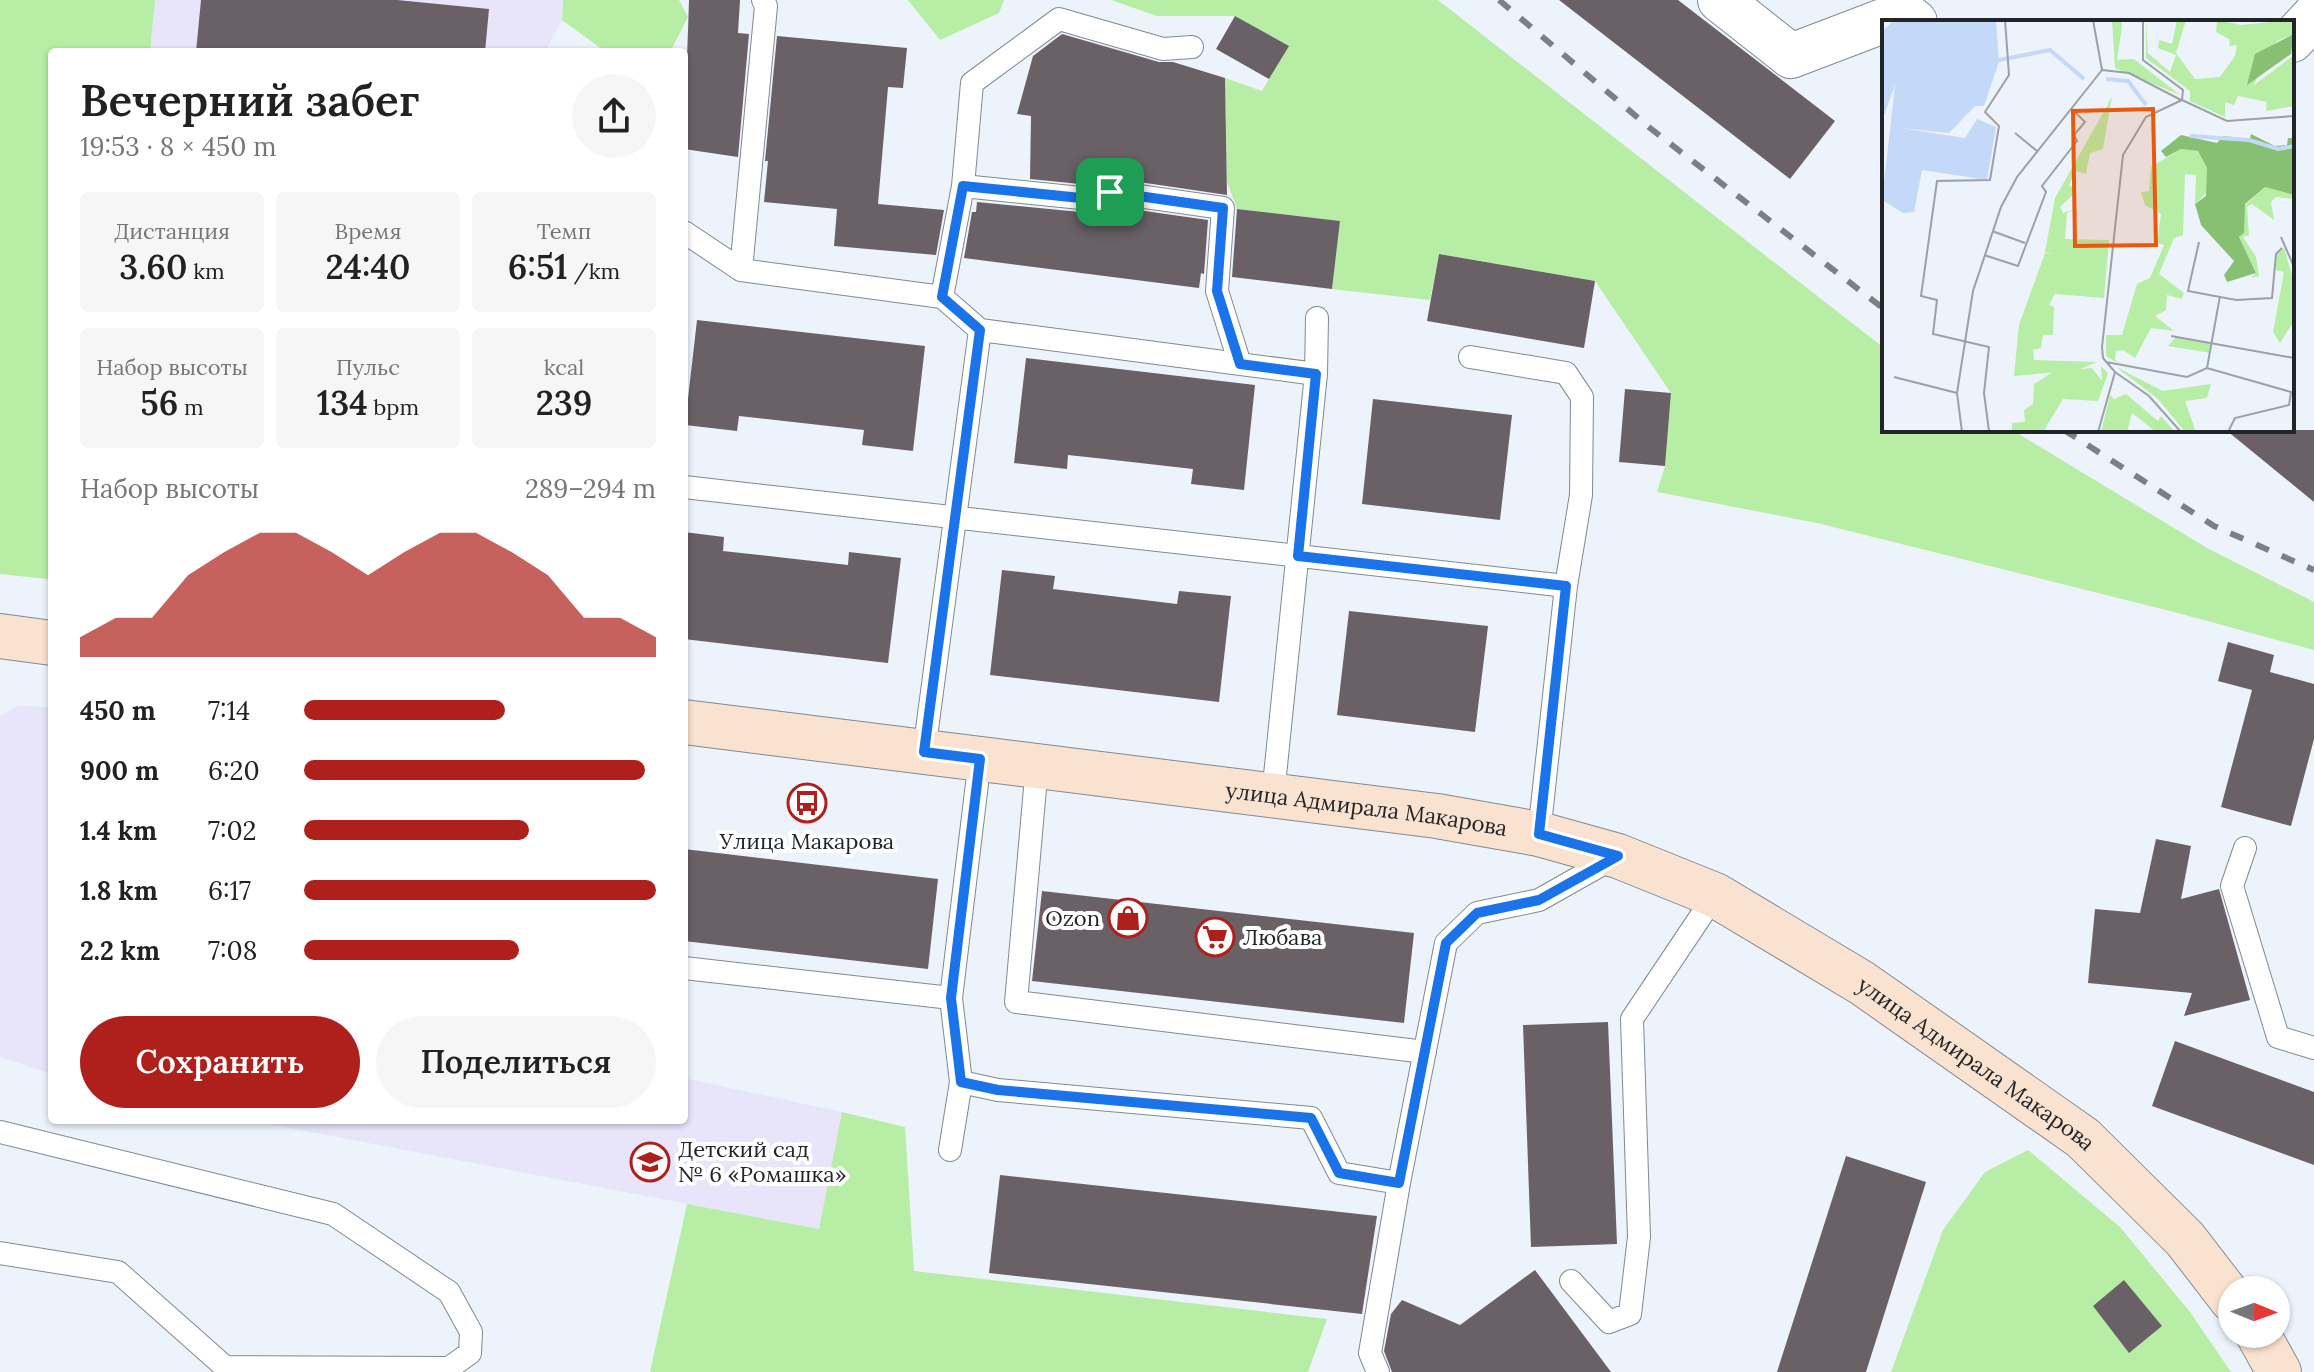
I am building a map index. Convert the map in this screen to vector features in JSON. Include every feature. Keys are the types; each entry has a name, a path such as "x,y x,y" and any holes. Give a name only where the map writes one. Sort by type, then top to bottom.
{"main road":[{"path":"0,636 48,642"},
{"name":"улица Адмирала Макарова","path":"688,722 1437,816 1539,834 1618,856 1715,895 1862,983 2083,1138 2185,1239 2218,1282"},
{"path":"2266,1348 2279,1372"}],"street":[{"path":"1720,0 1791,56 1902,12"},
{"path":"2294,38 2314,16"}],"lane":[{"path":"741,270 771,2"},
{"path":"942,297 963,186 972,83 1059,19 1163,49 1192,47"},
{"path":"963,186 1081,198 1110,192 1223,208 1217,291 1240,364"},
{"path":"688,235 741,270 942,297 980,330 1316,374"},
{"path":"1273,795 1316,374 1317,318"},
{"path":"924,752 980,330"},
{"path":"1470,357 1566,373 1582,397 1581,495 1566,586 1539,834"},
{"path":"688,487 1566,586"},
{"path":"950,1150 961,1082 951,998 980,759"},
{"path":"1037,766 1016,1002 1425,1052"},
{"path":"2245,848 2232,886 2278,1037 2314,1048"},
{"path":"1378,1372 1370,1353 1399,1183 1446,943 1477,913 1539,900 1618,856"},
{"path":"1571,1281 1609,1322 1630,1314 1639,1237 1632,1019 1715,895"},
{"path":"688,968 951,998"},
{"path":"961,1082 998,1090 1311,1118 1339,1173 1399,1183"},
{"path":"0,1132 333,1214 449,1292 471,1332 470,1353 449,1368 225,1367 118,1272 0,1253"}],"shaded area":[{"path":"155,0 563,0 562,20 547,48 150,48"},
{"path":"19,705 48,708 48,1073 0,1057 0,716"},
{"name":"Детский сад № 6 «Ромашка»","path":"688,1079 842,1112 819,1229 268,1124 688,1124"}],"green space":[{"path":"0,0 155,0 150,48 48,48 48,579 0,574"},
{"path":"563,0 679,0 688,17 672,48 600,48 562,20"},
{"path":"908,0 1004,0 999,13 940,40"},
{"path":"1111,0 1438,0 1882,346 1882,432 2015,432 2207,548 2314,602 2314,650 1817,523 1657,492 1665,466 1671,393 1595,281 1439,254 1430,300 1332,289 1340,221 1237,209 1227,182 1225,78 1262,91 1288,46 1235,16 1157,16"},
{"path":"842,1112 905,1127 914,1271 1327,1319 1308,1372 650,1372 687,1204 819,1229"},
{"path":"2028,1150 2120,1227 2190,1312 2231,1372 1891,1372 1943,1230 1985,1172"}],"building":[{"path":"201,0 397,0 489,9 485,48 196,48"},
{"path":"689,0 740,0 738,33 749,34 738,157 688,150"},
{"path":"1559,0 1678,0 1835,121 1790,179"},
{"path":"1235,16 1289,46 1269,79 1216,49"},
{"path":"1062,34 1225,78 1227,195 1112,178 1080,184 1030,179 1031,116 1017,114 1033,56"},
{"path":"777,36 907,48 903,88 888,87 878,204 944,210 936,255 834,246 837,209 764,202"},
{"path":"977,202 1080,212 1110,206 1208,220 1204,274 1201,273 1199,288 964,258 972,212 976,212"},
{"path":"1237,209 1340,221 1332,289 1232,277"},
{"path":"1439,254 1595,281 1584,348 1427,321"},
{"path":"697,320 925,346 913,451 862,445 864,430 739,416 737,431 688,425"},
{"path":"1026,358 1255,385 1244,490 1191,484 1193,469 1068,455 1067,469 1014,463"},
{"path":"1625,389 1671,393 1665,466 1619,462"},
{"path":"1373,399 1512,415 1500,520 1362,504"},
{"path":"2314,430 2314,502 2228,432"},
{"path":"688,532 724,537 723,551 848,565 849,552 901,558 888,663 688,639"},
{"path":"1002,570 1055,576 1053,589 1177,604 1179,591 1231,596 1219,702 990,675"},
{"path":"1349,611 1488,626 1475,732 1337,715"},
{"path":"2228,642 2274,655 2270,672 2314,684 2314,739 2291,826 2221,807 2252,690 2218,681"},
{"path":"2156,839 2191,846 2181,899 2219,889 2250,1000 2184,1016 2192,993 2088,983 2095,909 2140,913"},
{"path":"688,849 938,879 928,969 688,941"},
{"path":"1042,891 1414,933 1404,1023 1032,981"},
{"path":"1608,1022 1617,1244 1531,1247 1523,1025"},
{"path":"2175,1041 2314,1092 2314,1165 2152,1106"},
{"path":"1846,1156 1926,1182 1866,1372 1777,1372"},
{"path":"1000,1175 1377,1216 1362,1314 989,1273"},
{"path":"1535,1270 1611,1372 1392,1372 1384,1351 1391,1314 1402,1300 1460,1325"},
{"path":"2124,1280 2162,1326 2129,1353 2093,1306"}],"railway":[{"path":"1499,0 1650,128 1882,307"},
{"path":"2067,432 2214,526 2314,570"}],"place":[{"name":"Улица Макарова","path":"807,803"},
{"name":"Ozon","path":"1128,918"},
{"name":"Любава","path":"1215,937"},
{"name":"Детский сад № 6 «Ромашка»","path":"650,1162"}],"route":[{"path":"963,186 1081,198 1110,192 1223,208 1217,291 1240,364 1316,374 1298,556 1566,586 1539,834 1618,856 1539,900 1477,913 1446,943 1399,1183 1339,1173 1311,1118 998,1090 961,1082 951,998 980,759 924,752 980,330 942,297 963,186"}]}
